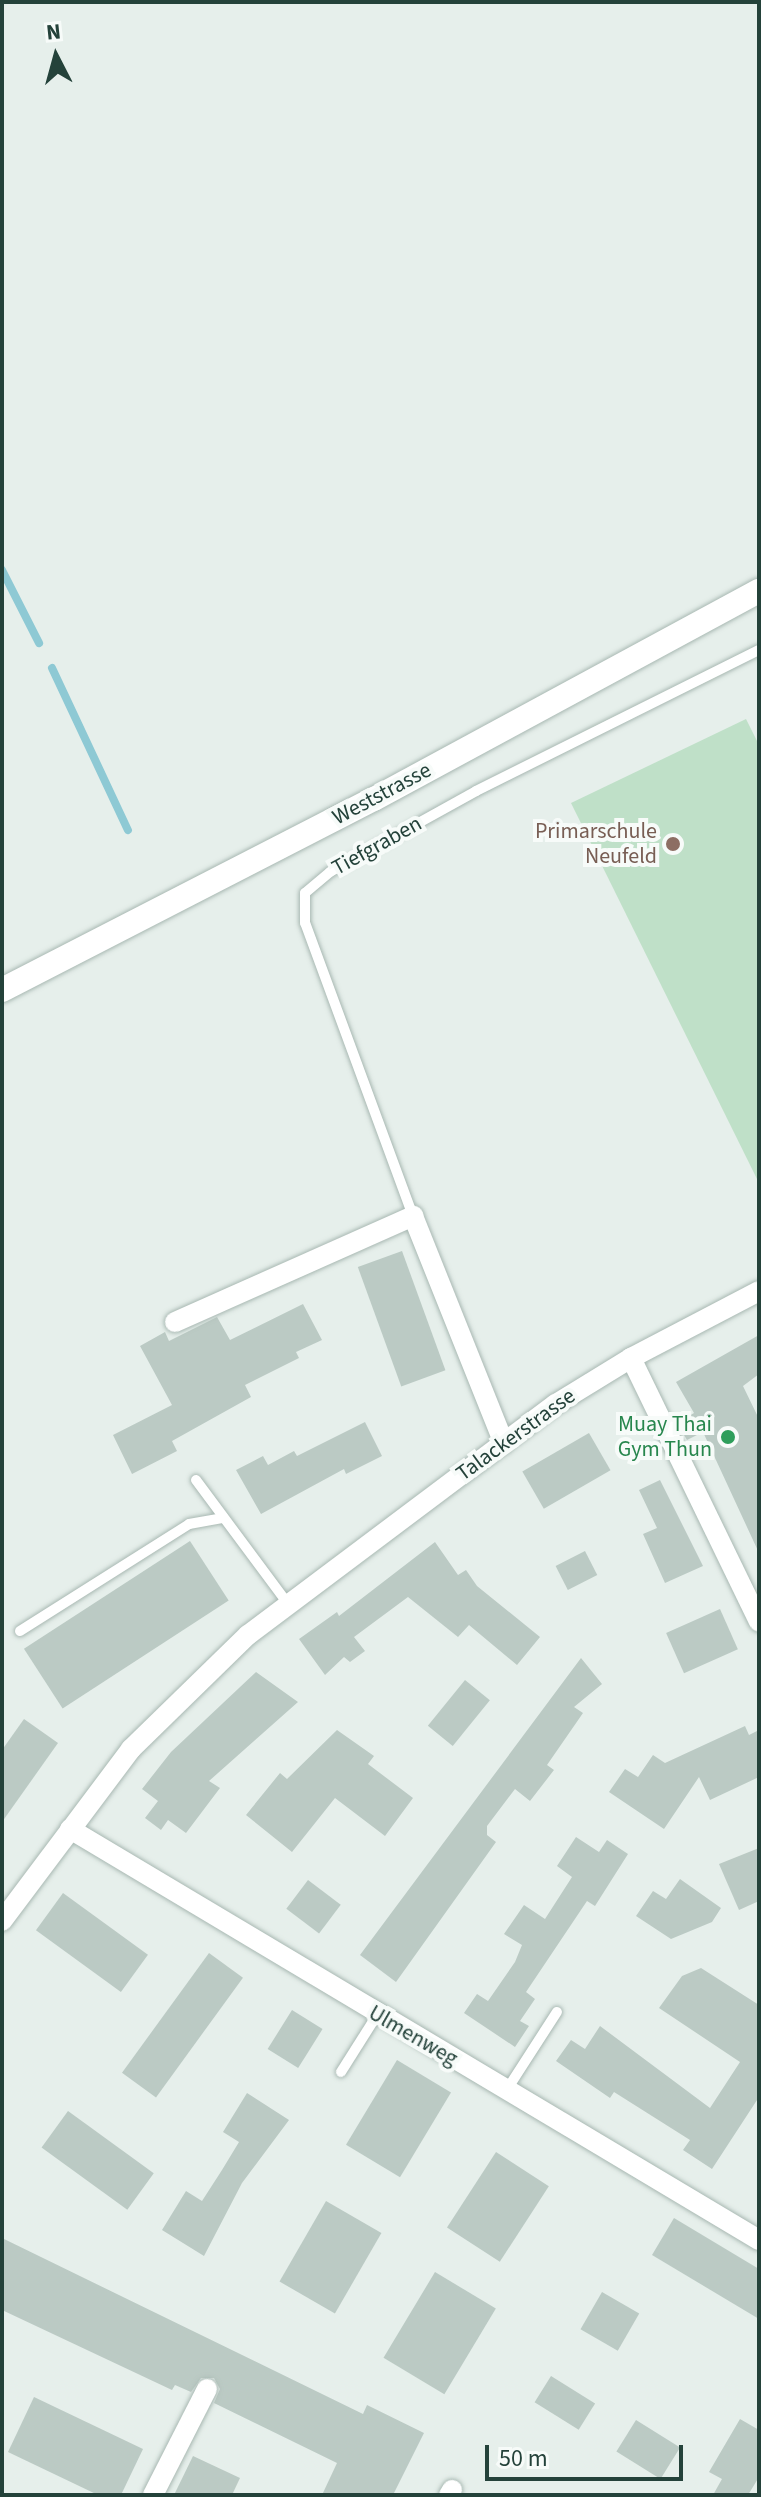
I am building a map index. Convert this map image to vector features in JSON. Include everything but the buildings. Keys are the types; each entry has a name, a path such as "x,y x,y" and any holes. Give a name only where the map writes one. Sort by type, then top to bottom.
{"main road":[{"name":"Weststrasse","path":"2,990 374,799 759,591"}],"street":[{"path":"175,1322 413,1216"},
{"name":"Tiefgraben","path":"413,1216 504,1444"},
{"name":"Talackerstrasse","path":"2,1921 70,1829 158,1719 288,1604 504,1444 631,1358 759,1291"},
{"path":"631,1358 759,1622"},
{"name":"Ulmenweg","path":"70,1829 377,2015 759,2240"},
{"path":"153,2495 207,2389"}],"lane":[{"name":"Tiefgraben","path":"413,1216 305,923 305,893 330,872 476,791 759,650"},
{"path":"196,1480 288,1604"},
{"path":"20,1631 189,1524 223,1518"},
{"path":"506,2091 557,2012"},
{"path":"341,2072 377,2015"}],"green space":[{"name":"Primarschule Neufeld","path":"746,719 759,745 759,1183 571,803"}],"waterway":[{"path":"2,570 39,643"},
{"path":"52,668 128,830"}],"place":[{"name":"Primarschule Neufeld","path":"673,844"},
{"name":"Muay Thai Gym Thun","path":"728,1437"}]}
